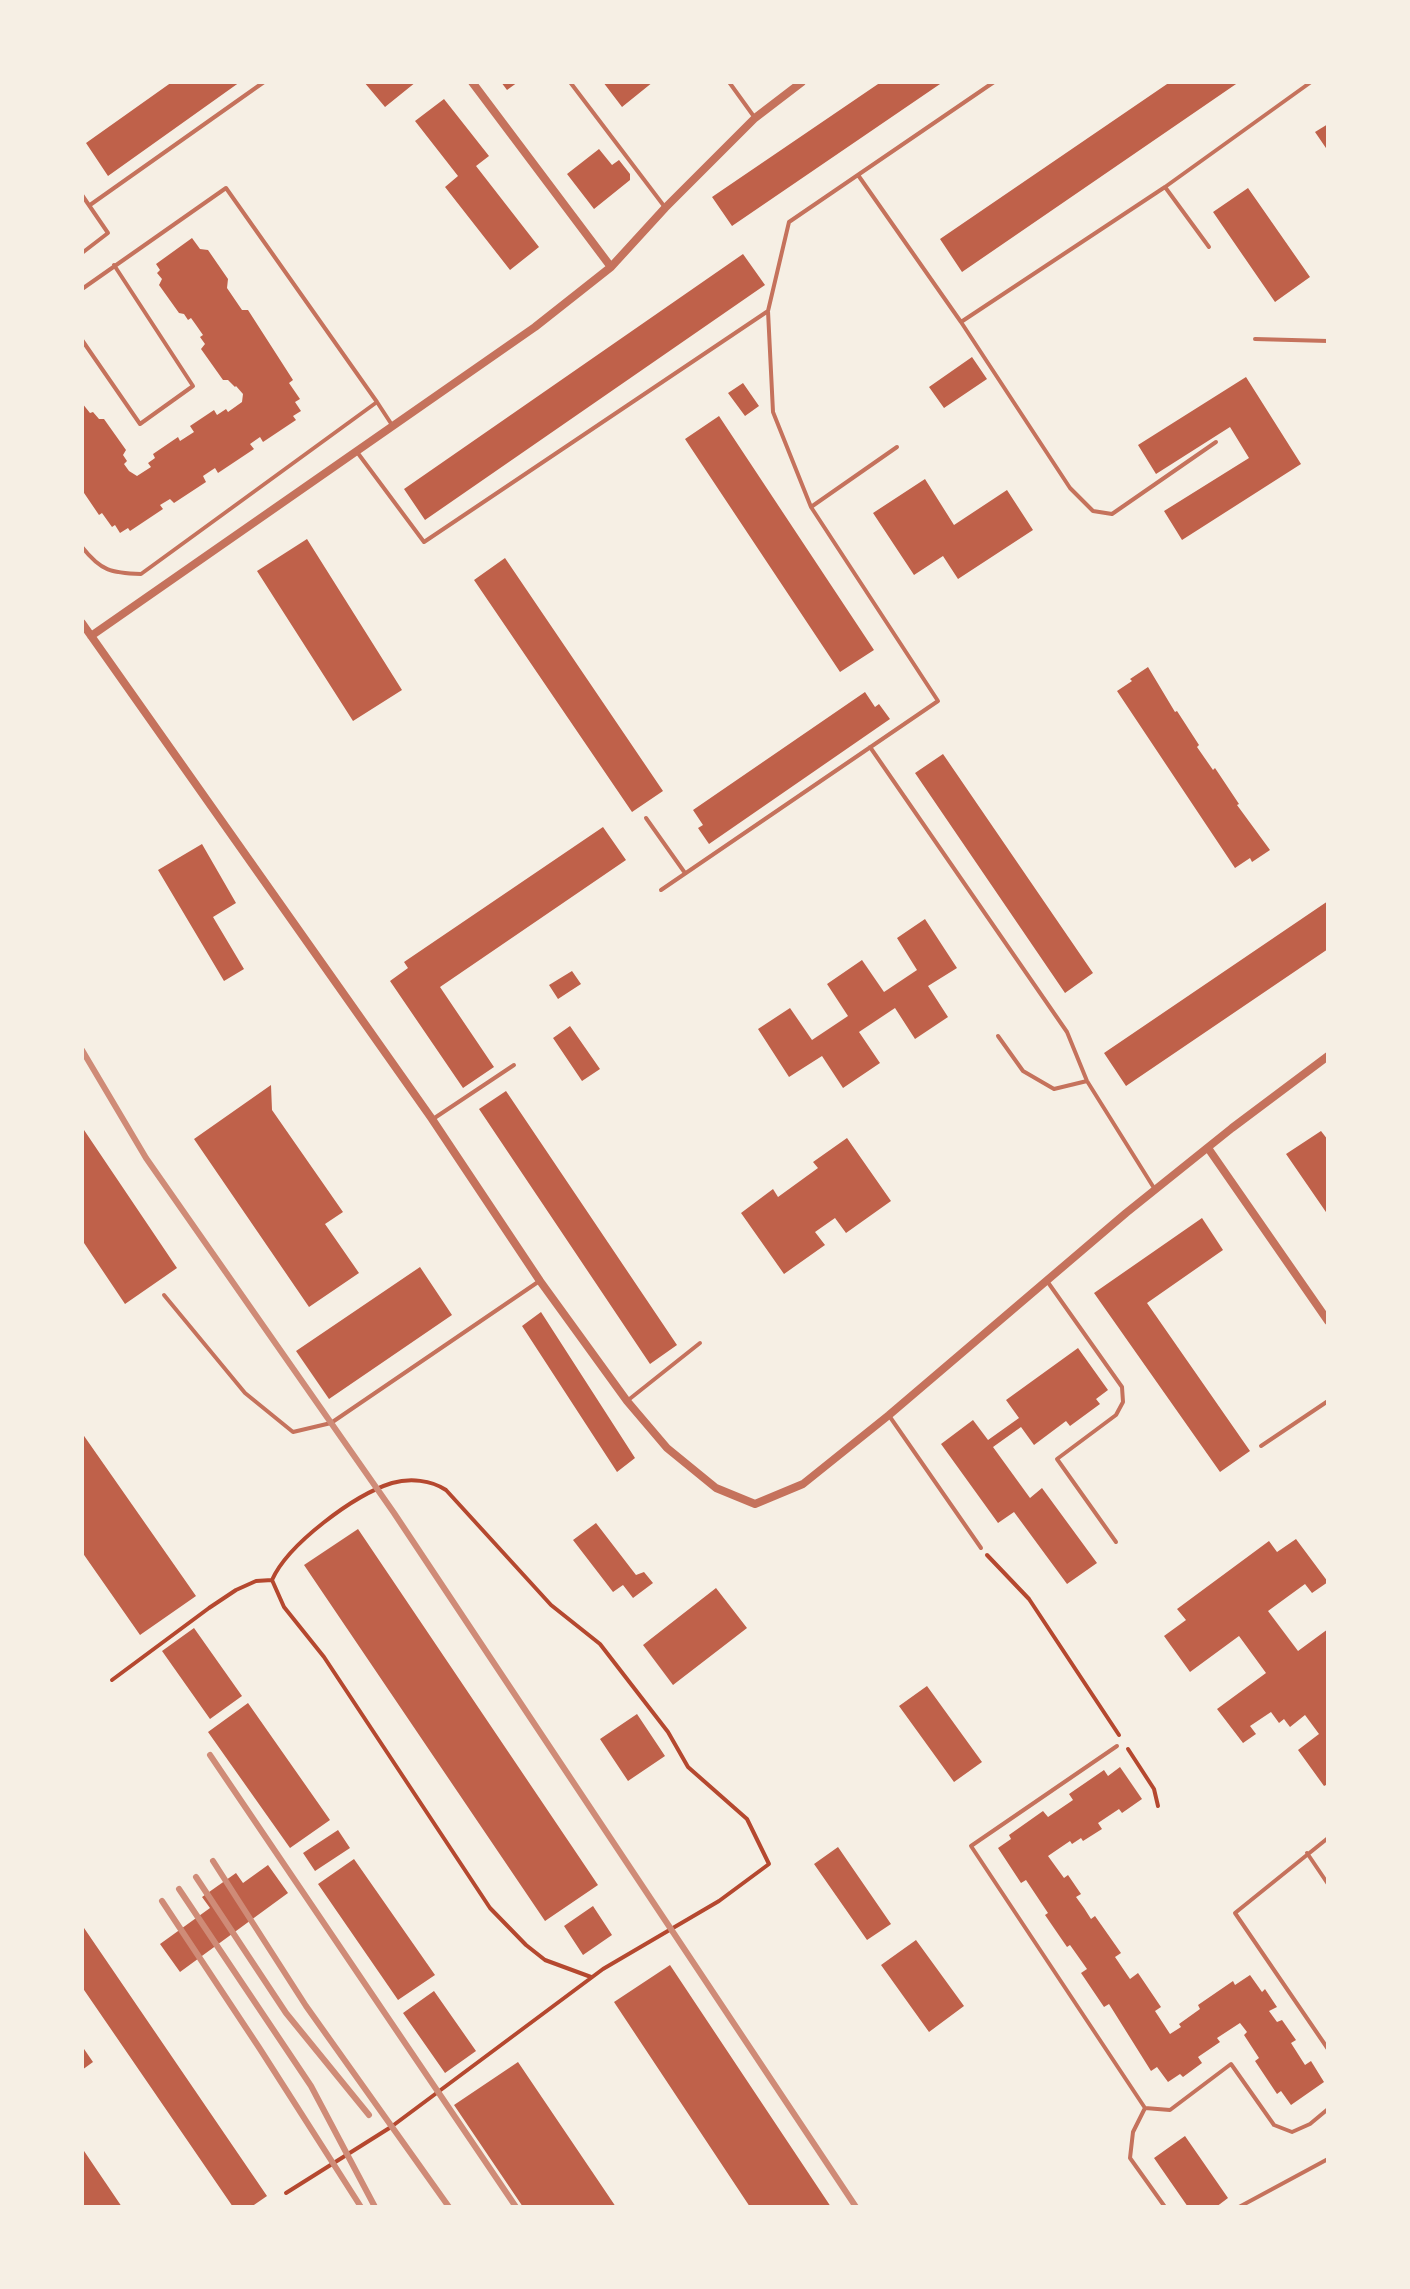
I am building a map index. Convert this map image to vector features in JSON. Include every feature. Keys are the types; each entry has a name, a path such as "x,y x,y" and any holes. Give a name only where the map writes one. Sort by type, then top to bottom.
{"street":[{"path":"472,82 611,267"},
{"path":"91,636 535,327 611,267 755,118 797,83"},
{"path":"82,623 432,1119 540,1281 627,1401 667,1448 716,1488 755,1504 803,1484 1155,1190 1328,1056"},
{"path":"1208,1148 1328,1321"}],"lane":[{"path":"90,205 264,82"},
{"path":"570,82 665,208"},
{"path":"729,82 755,118"},
{"path":"661,890 938,701 811,507 773,412 768,311 789,222 994,82"},
{"path":"961,322 1165,187 1311,82"},
{"path":"858,175 961,322 1070,488 1093,511 1112,514 1216,442"},
{"path":"1165,187 1209,247"},
{"path":"82,289 226,188 393,427"},
{"path":"82,195 108,233 82,253"},
{"path":"82,340 140,424 193,386 114,265"},
{"path":"357,452 424,542 768,311"},
{"path":"1255,339 1328,341"},
{"path":"82,547 95,562 115,573 141,574 377,402"},
{"path":"811,507 897,447"},
{"path":"870,747 1067,1032 1087,1081 1155,1190"},
{"path":"646,818 685,873"},
{"path":"998,1036 1023,1071 1054,1089 1087,1081"},
{"path":"432,1119 514,1065"},
{"path":"1046,1279 1122,1387 1123,1402 1116,1415 1057,1459 1116,1542"},
{"path":"164,1295 245,1393 293,1432 331,1423 540,1281"},
{"path":"627,1401 700,1343"},
{"path":"1261,1446 1328,1401"},
{"path":"889,1415 981,1548"},
{"path":"1117,1746 971,1846 1145,2108"},
{"path":"1328,1838 1235,1913 1328,2049"},
{"path":"1307,1853 1328,1884"},
{"path":"1145,2108 1170,2110 1231,2064 1274,2125 1292,2132 1310,2124 1328,2109"},
{"path":"1145,2108 1133,2132 1130,2158 1165,2207"},
{"path":"1239,2207 1328,2159"},
{"path":"1251,2200 1254,2207"}],"path":[{"path":"272,1580 290,1551 312,1531 377,1489 394,1483 435,1482 446,1490 551,1605 600,1644 668,1732 688,1767 747,1819 769,1864 719,1901 635,1948 591,1977 391,2127 286,2193"},
{"path":"981,1548 1029,1599 1154,1789 1158,1806"},
{"path":"112,1680 236,1590 256,1581 272,1580"},
{"path":"272,1580 284,1607 324,1657 490,1908 545,1960 591,1977"}],"building":[{"path":"172,82 240,82 108,176 86,143"},
{"path":"364,82 416,82 385,107"},
{"path":"501,82 518,82 507,90"},
{"path":"603,82 653,82 622,107"},
{"path":"881,82 943,82 732,226 712,197"},
{"path":"1170,82 1239,82 962,272 940,239"},
{"path":"444,99 489,156 476,166 539,247 510,270 445,187 458,176 415,121"},
{"path":"1328,124 1328,151 1315,132"},
{"path":"599,149 612,165 619,160 630,174 630,180 594,209 567,174"},
{"path":"1248,188 1310,277 1275,302 1213,212"},
{"path":"192,238 200,249 208,250 228,279 227,288 242,310 248,310 293,380 289,383 300,399 295,402 301,411 293,416 296,420 263,442 260,437 250,444 254,449 218,473 215,468 203,476 206,482 174,503 170,499 160,505 163,509 130,531 128,528 120,533 102,513 99,515 82,490 82,403 90,413 104,419 126,450 123,455 127,461 124,464 137,476 151,467 148,463 155,458 153,454 178,437 180,441 194,432 190,426 214,410 217,415 226,409 228,412 242,402 243,394 228,380 223,380 201,349 205,344 196,325 191,318 188,320 179,313 159,285 162,279 157,273 160,270 156,264"},
{"path":"743,254 765,285 425,520 404,489"},
{"path":"972,357 987,379 944,408 929,387"},
{"path":"1246,377 1301,464 1182,540 1164,511 1249,458 1230,427 1156,474 1138,445"},
{"path":"743,383 759,406 745,416 728,393"},
{"path":"719,416 874,650 840,672 685,439"},
{"path":"925,479 954,525 1007,490 1033,530 958,579 943,556 914,575 873,513"},
{"path":"307,539 402,690 353,721 257,571"},
{"path":"505,558 663,791 632,812 474,580"},
{"path":"1148,667 1199,745 1197,747 1213,770 1215,768 1270,850 1252,862 1250,858 1235,868 1117,691"},
{"path":"865,692 875,707 879,704 890,719 709,844 698,828 703,825 693,810"},
{"path":"943,754 1093,973 1065,993 915,773"},
{"path":"603,827 626,860 440,987 494,1067 463,1088 390,981 408,968 404,962"},
{"path":"202,844 236,903 213,917 244,969 224,981 158,870"},
{"path":"1328,901 1328,949 1126,1086 1104,1053"},
{"path":"925,919 957,968 928,986 948,1017 915,1039 895,1008 859,1032 880,1063 843,1088 822,1056 789,1077 758,1029 790,1008 812,1040 848,1016 827,984 862,960 884,992 917,970 897,938"},
{"path":"572,971 581,984 558,999 549,985"},
{"path":"570,1026 600,1069 582,1081 553,1038"},
{"path":"271,1085 272,1110 343,1212 325,1224 359,1273 309,1307 194,1139"},
{"path":"506,1091 677,1345 650,1364 479,1109"},
{"path":"82,1127 177,1268 125,1304 82,1240"},
{"path":"1321,1131 1328,1140 1328,1215 1286,1154"},
{"path":"847,1138 891,1201 846,1233 835,1218 815,1232 825,1245 784,1274 741,1213 773,1189 778,1197 818,1168 813,1162"},
{"path":"1202,1218 1223,1250 1147,1303 1250,1451 1220,1472 1094,1293"},
{"path":"420,1267 452,1315 329,1399 296,1351"},
{"path":"541,1312 635,1458 617,1472 522,1326"},
{"path":"1078,1348 1108,1390 1096,1399 1100,1404 1070,1426 1066,1421 1034,1445 1021,1427 993,1447 1030,1498 1042,1488 1097,1563 1067,1584 1014,1512 998,1523 941,1444 973,1420 988,1440 1019,1418 1006,1400"},
{"path":"82,1433 196,1596 140,1635 82,1552"},
{"path":"596,1523 636,1575 644,1572 653,1583 633,1598 623,1585 613,1592 573,1540"},
{"path":"358,1529 598,1885 545,1921 304,1565"},
{"path":"1296,1539 1328,1582 1312,1593 1305,1584 1268,1611 1298,1651 1328,1629 1328,1784 1324,1786 1298,1750 1319,1734 1305,1715 1290,1727 1284,1719 1279,1723 1271,1712 1250,1726 1256,1734 1243,1743 1217,1709 1266,1673 1239,1636 1190,1672 1164,1636 1186,1620 1177,1609 1269,1541 1277,1552"},
{"path":"716,1588 747,1628 673,1685 643,1645"},
{"path":"194,1628 242,1696 210,1719 162,1651"},
{"path":"927,1686 982,1762 954,1782 899,1706"},
{"path":"248,1703 330,1820 290,1848 208,1732"},
{"path":"637,1714 665,1756 628,1781 600,1739"},
{"path":"1120,1767 1142,1799 1122,1813 1119,1809 1098,1823 1102,1829 1083,1841 1081,1838 1072,1844 1070,1841 1048,1856 1064,1878 1068,1875 1081,1894 1076,1897 1091,1919 1095,1916 1121,1953 1115,1957 1130,1979 1138,1973 1161,2007 1155,2011 1170,2034 1200,2009 1198,2005 1233,1981 1235,1985 1250,1975 1262,1992 1265,1989 1277,2007 1269,2011 1277,2022 1282,2020 1296,2040 1291,2043 1305,2065 1311,2061 1324,2082 1291,2105 1281,2091 1277,2094 1255,2061 1259,2058 1240,2023 1217,2038 1220,2042 1198,2057 1202,2063 1183,2077 1180,2074 1168,2082 1157,2067 1151,2071 1109,2004 1104,2007 1081,1973 1087,1969 1045,1915 1048,1913 1026,1880 1021,1883 998,1848 1011,1839 1009,1835 1043,1811 1048,1817 1073,1800 1069,1794 1104,1770 1108,1776"},
{"path":"338,1830 350,1848 315,1871 303,1853"},
{"path":"838,1847 891,1924 867,1940 814,1864"},
{"path":"354,1859 435,1975 398,2000 318,1884"},
{"path":"268,1865 288,1893 180,1972 160,1944 210,1908 202,1897 236,1873 243,1883"},
{"path":"593,1906 612,1935 583,1955 564,1926"},
{"path":"82,1925 267,2196 251,2207 233,2207 82,1987"},
{"path":"916,1940 964,2006 929,2032 881,1965"},
{"path":"670,1965 831,2207 750,2207 614,2002"},
{"path":"434,1991 476,2051 445,2073 403,2013"},
{"path":"82,2046 93,2062 82,2070"},
{"path":"518,2062 616,2207 523,2207 454,2105"},
{"path":"1185,2136 1228,2198 1216,2207 1188,2207 1154,2158"},
{"path":"82,2148 122,2207 82,2207"}],"railway":[{"path":"82,1050 146,1158 394,1513 856,2207"},
{"path":"210,1755 516,2207"},
{"path":"213,1861 306,2006 449,2207"},
{"path":"196,1877 286,2013 369,2115"},
{"path":"179,1889 311,2086 375,2207"},
{"path":"162,1901 361,2207"}]}
